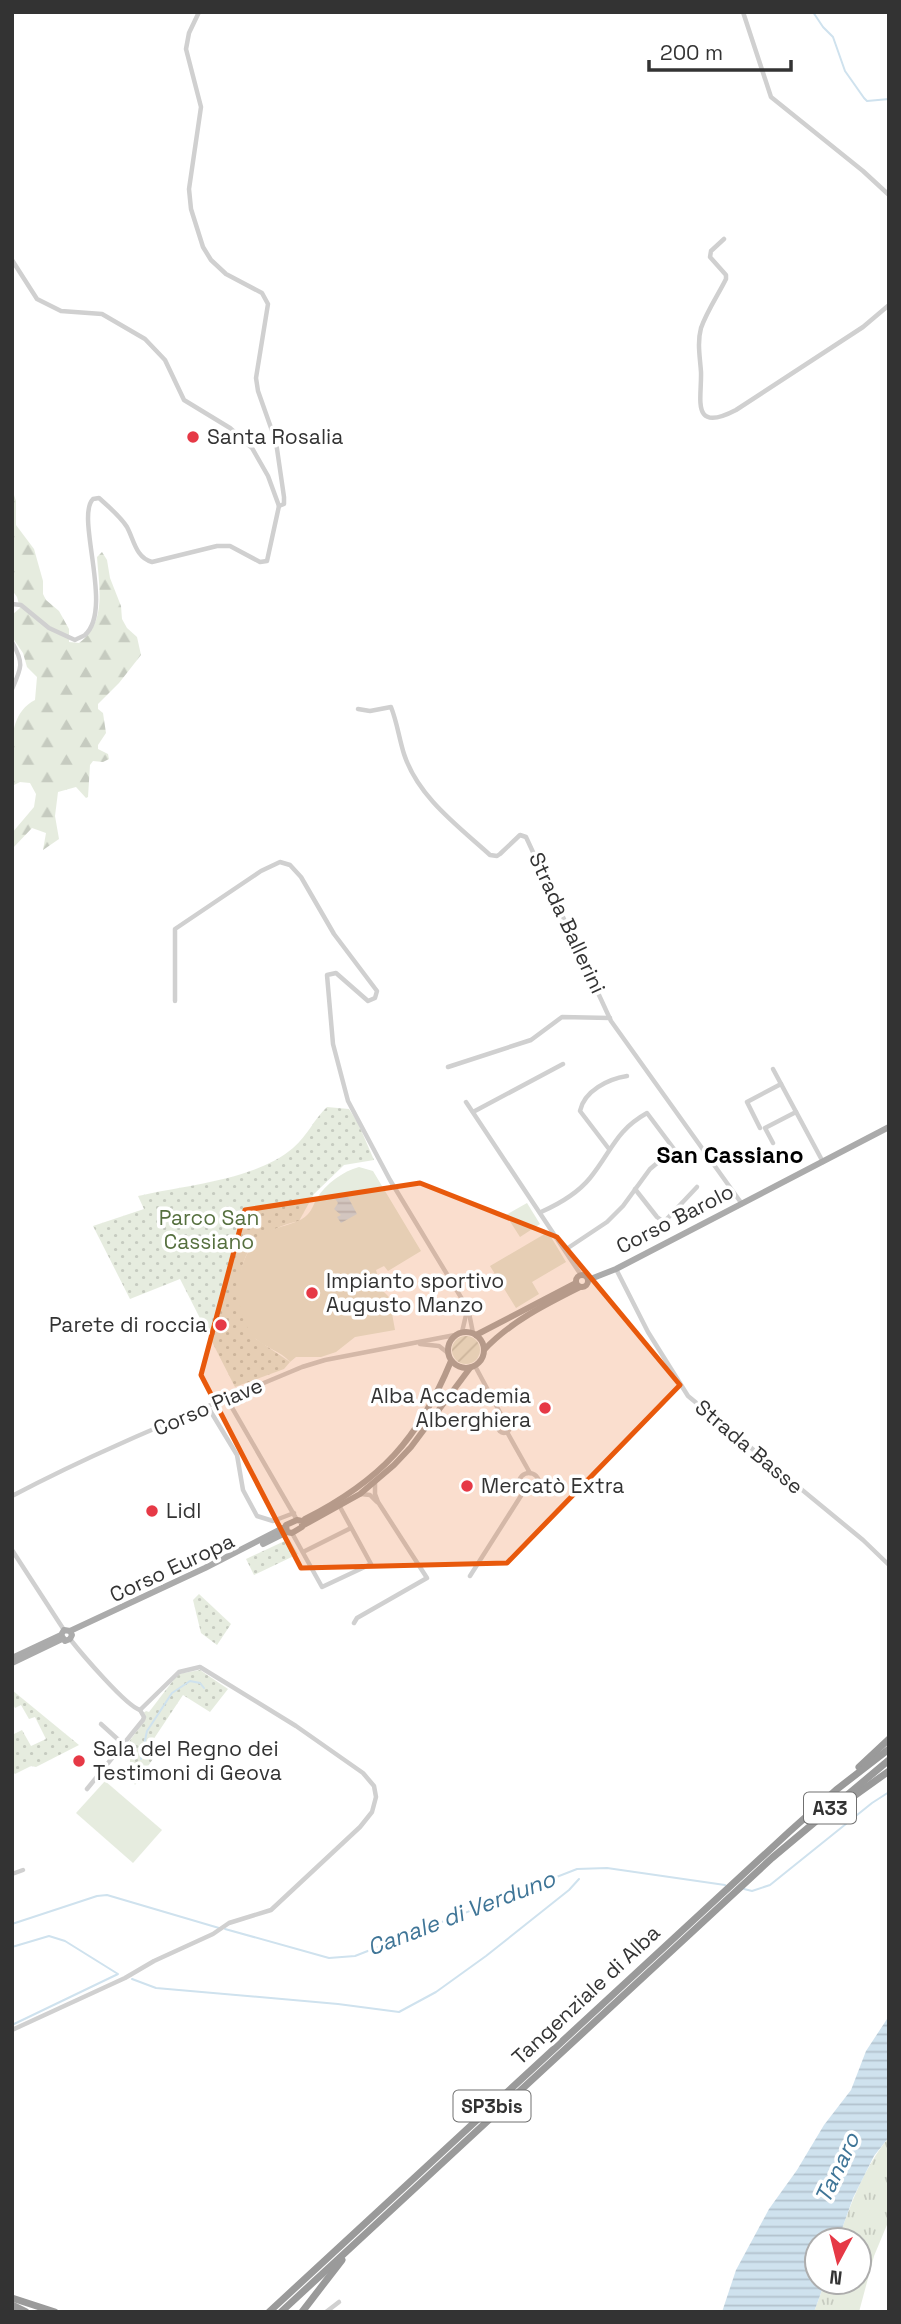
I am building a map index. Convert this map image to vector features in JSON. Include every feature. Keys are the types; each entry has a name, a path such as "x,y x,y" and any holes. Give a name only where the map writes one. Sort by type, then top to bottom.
{"highway":[{"name":"SP3bis","path":"836,1790 889,1739"},
{"name":"A33","path":"836,1790 889,1749"},
{"name":"A33","path":"751,1877 889,1760"},
{"path":"751,1877 855,1794 889,1772"},
{"name":"Tangenziale di Alba","path":"269,2312 836,1790"},
{"name":"Tangenziale di Alba","path":"281,2312 751,1877"},
{"path":"302,2312 323,2282 372,2227"},
{"path":"262,2312 285,2297"},
{"path":"12,2298 55,2312"},
{"path":"13,2309 26,2312"}],"main road":[{"name":"Corso Barolo","path":"578,1285 585,1286 584,1278 616,1269 889,1127"},
{"path":"288,1531 299,1520 349,1495 388,1463 423,1417 450,1357 449,1343 459,1334 474,1334 578,1285"},
{"path":"299,1520 340,1507 375,1482 411,1447 472,1367 481,1360 484,1350 498,1336 578,1285"},
{"path":"474,1334 482,1341 484,1350"},
{"path":"450,1357 459,1367 472,1367"},
{"name":"Corso Europa","path":"12,1664 235,1554 288,1531"},
{"name":"Corso Europa","path":"12,1658 288,1531"}],"street":[{"path":"199,12 189,33 186,49 201,107 189,183 190,202 208,256 226,274 262,293 268,304 256,378 276,442 284,497 284,505 279,506"},
{"path":"743,12 771,97 889,195"},
{"path":"724,239 712,251 710,257 726,275 726,279 701,328 699,341 699,404 707,416 720,416 736,410 863,327 889,305"},
{"path":"12,260 37,299 61,312 102,314 145,339 165,360 184,400 230,428 252,448 268,476 279,506 267,561 260,562 230,546 217,546 152,562 139,553 126,526 114,512 99,498 93,499 88,509 96,604 93,621 86,635 75,640 64,636 21,605 12,604"},
{"path":"12,642 22,665 12,689"},
{"name":"Strada Ballerini","path":"358,709 391,707 404,754 414,775 435,805 490,855 497,856 520,835 526,837 620,1035 743,1205"},
{"path":"175,1000 175,929 261,871 280,862 290,865 301,877 334,934 377,991 376,998 368,1001 336,973 327,975 332,1044 348,1101 385,1171 469,1313 474,1334"},
{"name":"Strada Ballerini","path":"448,1068 531,1040 562,1017 610,1018"},
{"path":"473,1112 563,1064"},
{"path":"773,1069 823,1162"},
{"path":"609,1149 580,1111 581,1106 596,1088 627,1076"},
{"path":"760,1128 747,1102 781,1084"},
{"path":"466,1102 584,1278"},
{"path":"773,1143 765,1128 796,1112"},
{"path":"541,1213 580,1189 631,1122 647,1113 674,1149 650,1169 623,1206 607,1222 565,1250"},
{"path":"635,1189 664,1222 697,1187"},
{"name":"Strada Basse","path":"616,1269 648,1332 688,1396 863,1540 889,1565"},
{"path":"459,1298 453,1303 463,1308 466,1315 459,1334"},
{"name":"Corso Piave","path":"12,1496 127,1440 325,1360 459,1334"},
{"path":"412,1344 439,1346 450,1357"},
{"path":"472,1367 504,1420 510,1425 507,1432"},
{"path":"208,1407 237,1455 243,1490 257,1516 274,1521 299,1520 227,1399"},
{"path":"504,1420 499,1422 497,1428 501,1433 507,1432"},
{"path":"507,1432 530,1474 535,1476 538,1484 533,1492 524,1491 520,1486 524,1475 530,1474"},
{"path":"354,1623 358,1618 427,1578 378,1502 375,1482"},
{"path":"470,1576 524,1491"},
{"path":"360,1494 370,1495 378,1502"},
{"path":"288,1531 322,1587 371,1564 340,1507"},
{"path":"303,1552 351,1528"},
{"path":"12,1550 67,1635 124,1699 134,1709 140,1710"},
{"path":"12,2030 125,1978 154,1961 213,1934 229,1923 271,1910 360,1827 372,1812 376,1797 374,1786 363,1773 308,1734 200,1667 179,1672 140,1710"},
{"path":"87,1789 143,1720 140,1710"},
{"path":"101,1724 123,1744"},
{"path":"12,1874 23,1870"},
{"path":"326,2312 339,2302"}],"highlighted area":[{"path":"420,1183 557,1237 680,1385 507,1563 301,1568 201,1375 245,1210"}],"green space":[{"path":"12,489 16,501 16,525 34,549 43,581 43,594 59,611 69,629 69,642 79,643 88,635 98,615 100,592 97,557 102,552 121,606 122,619 137,637 141,655 98,704 98,709 103,713 106,733 98,749 108,754 109,759 103,762 93,761 90,765 88,797 76,787 58,792 55,816 59,839 43,850 46,833 32,828 12,849 12,833 34,807 36,794 30,783 20,782 12,786 12,738 19,716 25,707 35,700 37,677 27,667 23,653 12,637 12,615 20,608 12,590"},
{"name":"Parco San Cassiano","path":"327,1107 349,1109 374,1160 344,1165 314,1194 299,1221 271,1231 249,1250 242,1274 256,1339 290,1362 284,1369 235,1387 180,1279 130,1299 93,1226 144,1209 138,1196 219,1180 278,1159 298,1143"},
{"name":"Impianto sportivo Augusto Manzo","path":"359,1167 373,1171 421,1251 388,1271 384,1266 376,1270 382,1290 389,1297 395,1330 355,1337 336,1352 321,1357 296,1357 290,1362 255,1338 247,1327 239,1300 241,1271 245,1258 262,1236 301,1219 310,1212 317,1198 330,1183"},
{"path":"527,1203 540,1224 520,1237 506,1215"},
{"path":"548,1232 566,1262 532,1282 539,1294 516,1308 490,1266"},
{"path":"466,1336 476,1340 480,1350 476,1360 466,1364 456,1360 452,1350 456,1340"},
{"path":"289,1539 298,1554 254,1575 246,1559"},
{"path":"199,1594 231,1624 217,1645 201,1633 193,1600"},
{"path":"200,1670 228,1689 210,1712 183,1695 149,1746 148,1749 155,1756 135,1785 129,1774 131,1746 128,1743 145,1720 144,1713 149,1712 178,1674"},
{"path":"12,1690 79,1745 36,1767 31,1766 15,1774 12,1771 12,1735 22,1730 31,1746 46,1739 35,1717 29,1719 21,1705 15,1708"},
{"path":"105,1781 162,1830 133,1863 76,1813"},
{"path":"889,2137 889,2220 873,2260 873,2226 843,2226 865,2173"},
{"path":"820,2296 863,2296 859,2312 814,2312"}],"water":[{"path":"340,1193 348,1197 357,1214 341,1223 337,1217 341,1215 334,1209 338,1203 334,1197"},
{"name":"Tanaro","path":"889,2016 889,2137 874,2156 853,2198 843,2226 803,2226 803,2296 820,2296 814,2312 722,2312 736,2270 769,2209 824,2125 851,2090 866,2051"}],"waterway":[{"path":"813,12 833,37 845,71 864,98 867,101 889,99"},
{"path":"141,1759 147,1731 172,1693 190,1681 200,1683 204,1688"},
{"name":"Canale di Verduno","path":"744,1889 752,1891 770,1885 889,1792"},
{"name":"Canale di Verduno","path":"225,1929 329,1958 355,1956 577,1869 607,1868 725,1885"},
{"path":"132,1979 156,1988 399,2012 436,1992 486,1956 579,1879"},
{"name":"Canale di Verduno","path":"12,1924 107,1895 219,1928"},
{"path":"12,1947 49,1936 65,1941 118,1974 12,2025"}],"place":[{"name":"Santa Rosalia","path":"193,437"},
{"name":"Impianto sportivo Augusto Manzo","path":"312,1293"},
{"name":"Parete di roccia","path":"221,1325"},
{"name":"Alba Accademia Alberghiera","path":"545,1408"},
{"name":"Mercatò Extra","path":"467,1486"},
{"name":"Lidl","path":"152,1511"},
{"name":"Sala del Regno dei Testimoni di Geova","path":"79,1761"}],"district":[{"name":"San Cassiano","path":"730,1155"}]}
